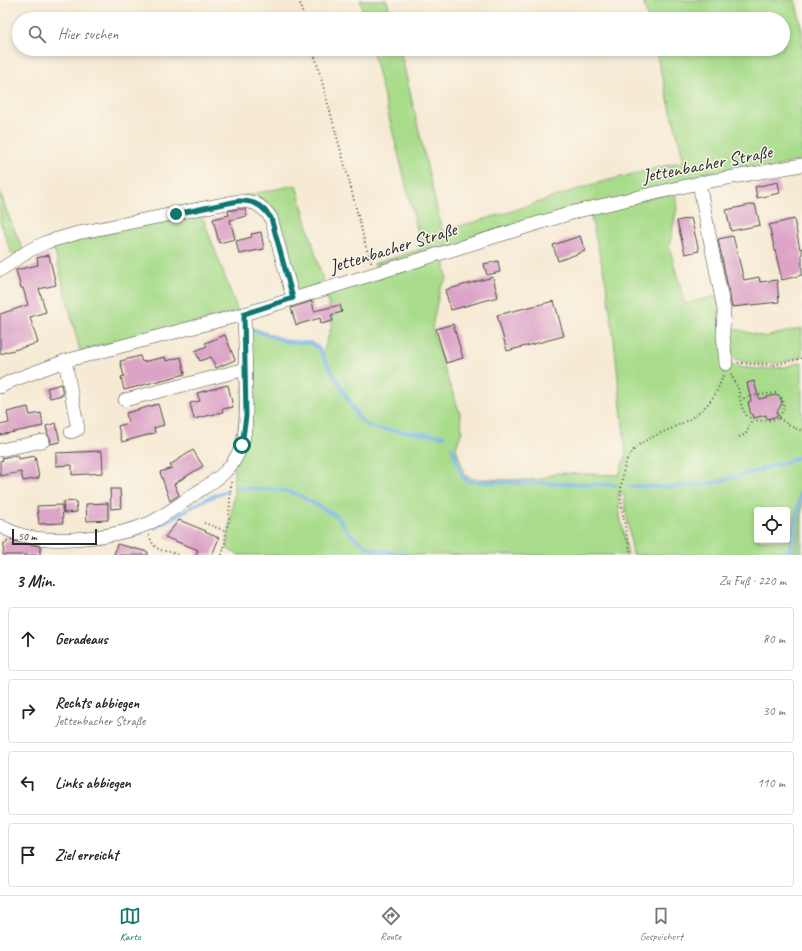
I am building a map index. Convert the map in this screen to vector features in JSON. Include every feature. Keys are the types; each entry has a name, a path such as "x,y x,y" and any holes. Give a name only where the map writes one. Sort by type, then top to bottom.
{"street":[{"name":"Jettenbacher Straße","path":"0,388 11,381 65,361 244,314 578,211 699,183 802,165"},
{"path":"699,183 724,310 723,335 726,362"},
{"path":"0,270 30,250 47,242 78,233 238,201 246,201 258,204 271,218 293,298"},
{"path":"0,526 25,536 56,539 92,537 135,529 177,506 228,470 235,461 242,445 245,430 246,370 244,314"},
{"path":"65,361 78,429 71,432"},
{"path":"125,400 246,370"},
{"path":"0,450 43,441"}],"path":[{"path":"299,0 302,12"},
{"path":"315,56 366,247 376,274"},
{"path":"631,555 620,491 624,467 632,452 640,444 693,418 704,408 713,399 720,387 726,362 764,366 786,363 802,358"},
{"path":"735,382 745,413 752,419 758,421 779,418 790,426 802,430"},
{"path":"741,399 756,395 776,393 783,399 784,408 779,418"},
{"path":"740,437 746,434 752,419"},
{"path":"222,555 231,502 231,483 228,470"},
{"path":"204,523 226,531"},
{"path":"146,524 154,547 158,550 179,555"}],"green space":[{"path":"360,0 387,0 390,12 363,12"},
{"path":"643,0 795,0 802,30 802,160 377,269 374,264 422,249 374,56 402,56 442,231 503,214 590,185 684,161 657,56 790,56 790,12 646,12"},
{"path":"296,185 324,284 296,292 275,218 243,196"},
{"path":"0,191 8,215 23,250 18,253 12,254 0,222"},
{"path":"675,192 677,208 669,247 685,304 720,295 724,363 738,367 762,369 784,367 802,362 802,476 797,508 790,537 790,507 754,507 754,543 789,543 789,547 798,555 633,555 624,494 618,493 620,516 628,555 239,555 227,549 250,327 289,341 310,342 319,347 323,354 333,321 326,293 444,259 447,279 440,288 432,327 444,369 460,413 462,431 456,448 465,475 472,479 538,480 557,473 619,475 626,454 614,340 606,282 590,213"},
{"path":"201,213 238,312 80,351 53,245"},
{"path":"725,326 765,337 802,328 802,356 794,359 765,364 745,362 736,359 728,355"},
{"path":"802,476 802,555 798,555 789,547"}],"building":[{"path":"778,182 780,193 757,198 755,187"},
{"path":"755,204 760,225 731,231 726,210"},
{"path":"245,209 247,216 230,220 235,239 219,243 213,219 229,215 228,211"},
{"path":"691,218 699,251 685,254 677,221"},
{"path":"794,219 800,249 802,248 802,275 782,280 769,225"},
{"path":"261,232 264,249 239,254 236,241 252,237 251,234"},
{"path":"580,236 585,251 558,261 553,245"},
{"path":"733,236 744,280 759,277 760,282 777,280 779,302 732,307 718,239"},
{"path":"49,255 56,285 39,289 46,312 30,317 38,343 0,354 0,314 28,305 16,270 38,265 37,258"},
{"path":"498,261 500,272 487,275 484,264"},
{"path":"493,277 498,297 451,310 445,290"},
{"path":"312,301 314,311 340,305 342,312 331,315 333,321 321,324 320,318 296,325 291,308"},
{"path":"554,301 564,336 507,351 497,315"},
{"path":"453,324 463,358 446,363 436,329"},
{"path":"225,335 235,360 216,368 211,357 200,361 195,351 207,346 205,343"},
{"path":"140,356 142,362 165,357 166,361 181,357 185,374 124,390 121,377 124,376 120,361"},
{"path":"754,381 759,399 775,395 780,397 782,403 777,412 778,416 767,419 766,415 754,418 753,414 751,415 748,402 751,401 747,383"},
{"path":"61,384 63,395 50,398 47,388"},
{"path":"228,385 233,407 222,409 223,412 194,419 190,403 200,401 197,393"},
{"path":"158,404 164,425 154,428 155,433 122,442 118,426 128,423 126,413"},
{"path":"28,407 30,415 41,413 43,426 0,435 0,425 9,423 7,412"},
{"path":"56,423 60,442 50,444 51,439 48,435 46,426"},
{"path":"193,450 203,466 174,484 179,495 170,501 160,472 172,468 170,465"},
{"path":"102,451 103,473 72,475 72,465 56,466 56,453"},
{"path":"17,455 18,459 35,456 39,478 23,481 21,472 0,476 0,461 3,460 2,458"},
{"path":"110,489 120,489 121,508 111,509"},
{"path":"76,501 77,512 64,513 63,502"},
{"path":"108,503 108,520 87,521 86,504"},
{"path":"62,505 63,523 39,524 37,506"},
{"path":"179,520 219,538 212,555 196,555 198,550 165,537"},
{"path":"7,540 40,546 40,555 3,555 4,543 7,543"},
{"path":"117,544 148,552 148,555 114,555"}],"waterway":[{"path":"252,330 289,342 310,343 318,348 359,418 368,426 380,429 445,436"},
{"path":"452,448 463,477 470,482 533,483"},
{"path":"628,486 675,487 714,483 787,462 802,456"},
{"path":"537,483 616,485"},
{"path":"774,555 789,550 792,545 802,487"},
{"path":"238,488 281,490 297,494 338,517 349,533 372,549 409,555"},
{"path":"155,528 206,499 227,491"},
{"path":"131,536 142,534"}],"route":[{"path":"176,214 238,201 246,201 258,204 268,213 271,218 293,298 244,314 246,416 242,445"}]}
